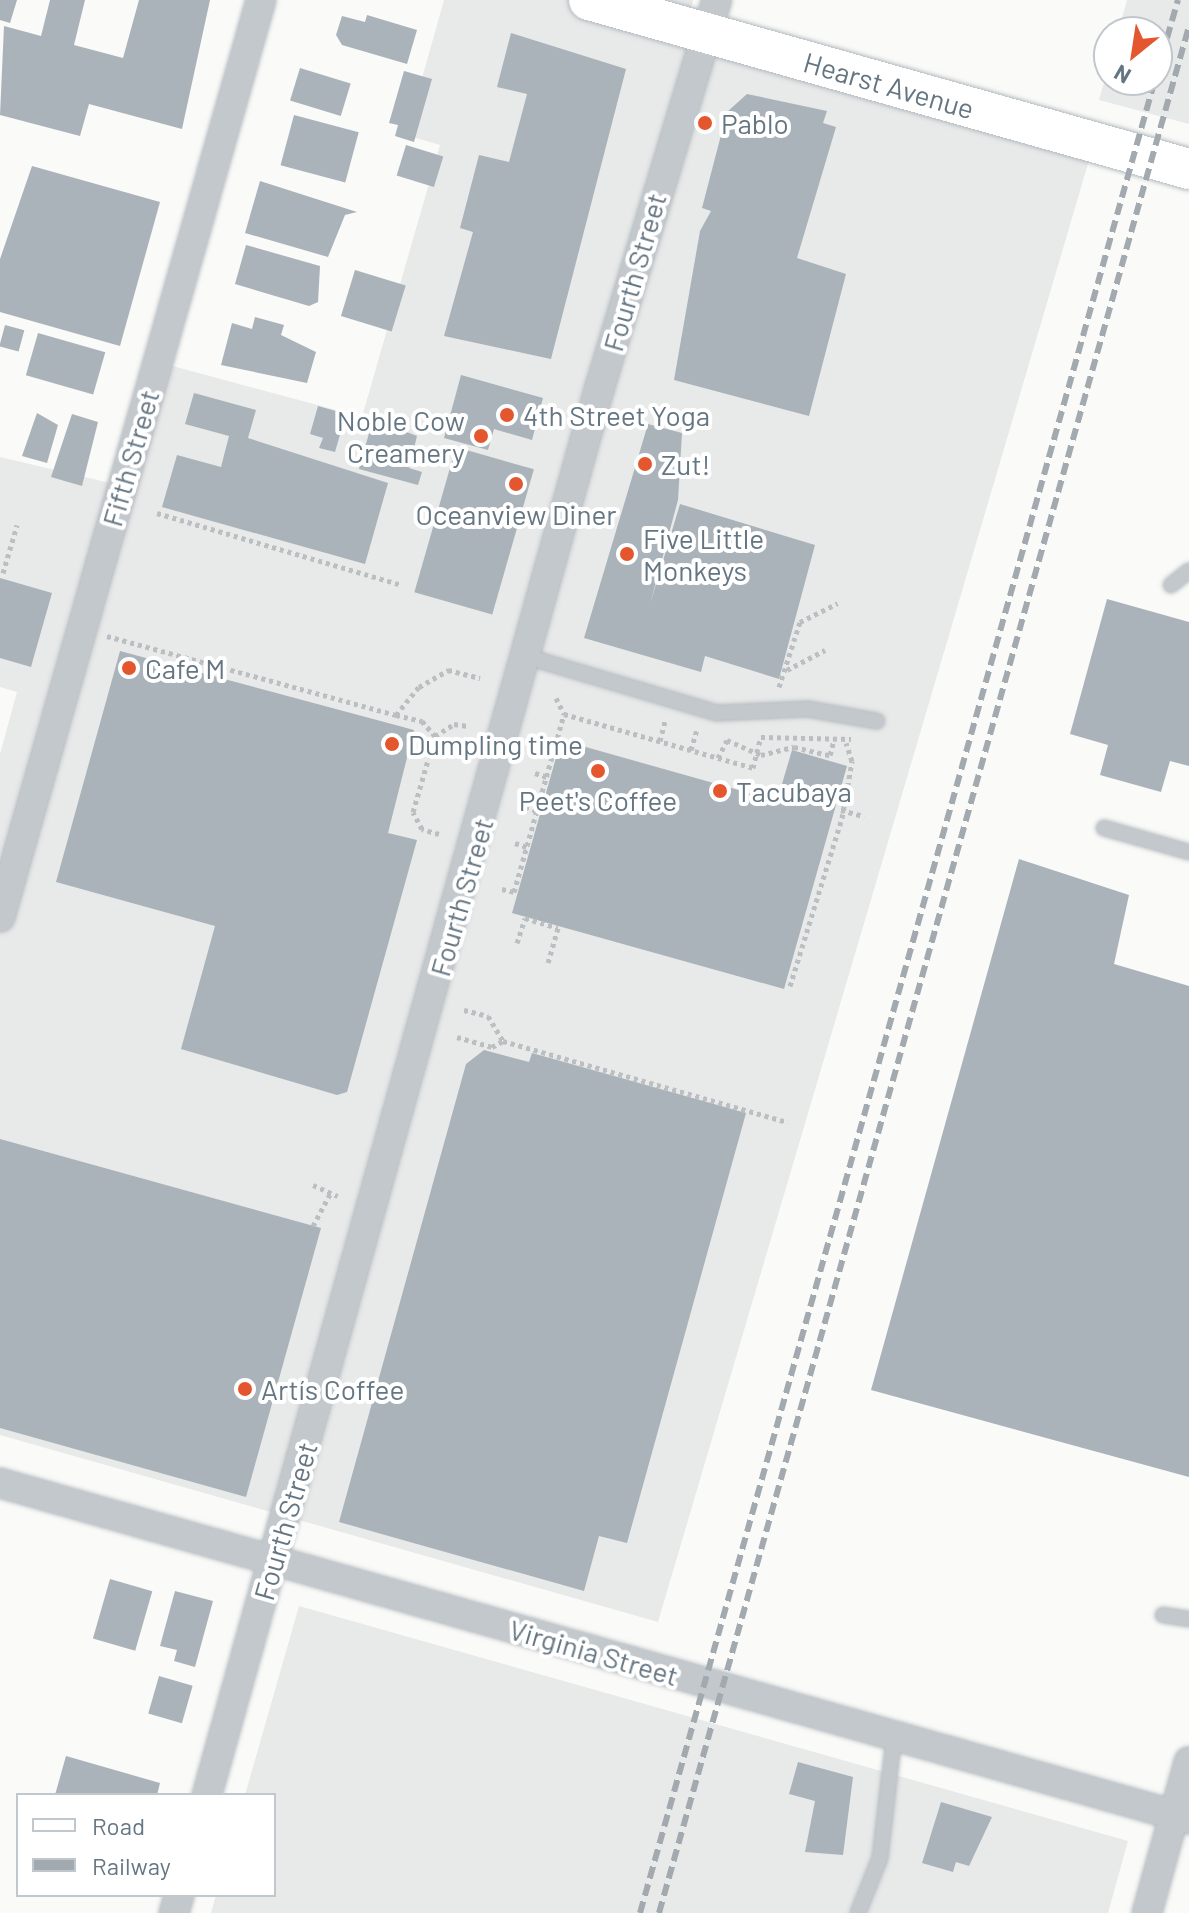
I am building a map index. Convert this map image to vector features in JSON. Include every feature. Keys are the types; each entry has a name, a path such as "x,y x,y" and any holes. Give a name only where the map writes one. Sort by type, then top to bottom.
{"street":[{"name":"Fifth Street","path":"0,917 261,0"},
{"name":"Hearst Avenue","path":"589,0 712,17 1189,169"},
{"name":"Fourth Street","path":"208,1793 712,17"},
{"name":"Virginia Street","path":"0,1483 1182,1817"},
{"path":"1147,1913 1182,1817 1189,1762"}],"lane":[{"path":"1171,585 1189,571"},
{"path":"528,657 725,715 808,709 877,721"},
{"path":"1104,828 1189,852"},
{"path":"1163,1615 1189,1619"},
{"path":"858,1913 880,1858 894,1737"}],"path":[{"path":"157,513 401,585"},
{"path":"3,573 17,525"},
{"path":"766,689 781,686 800,622 838,603"},
{"path":"82,629 422,721 435,736"},
{"path":"785,671 825,650"},
{"path":"396,715 419,687 448,670 480,678"},
{"path":"502,889 514,892 547,777 564,714 556,698"},
{"path":"564,714 753,768 761,755 761,737 846,743 877,721"},
{"path":"439,834 422,829 413,812 435,736 454,724 468,726"},
{"path":"660,741 662,733"},
{"path":"718,758 727,740 761,755 794,747 830,755 834,740"},
{"path":"691,750 693,742"},
{"path":"790,986 841,810 852,761 846,743"},
{"path":"535,773 547,777"},
{"path":"525,807 537,811"},
{"path":"841,810 864,816"},
{"path":"515,843 527,847"},
{"path":"517,943 525,918 558,928 548,963"},
{"path":"464,1010 488,1016 503,1041 788,1122"},
{"path":"457,1037 492,1047 503,1041"},
{"path":"313,1185 338,1196"},
{"path":"313,1226 330,1194"}],"shaded area":[{"path":"444,0 693,0 682,42 1090,157 658,1622 0,1435 0,754 17,692 0,687 0,457 131,488 165,364 362,417 440,145 406,135"},
{"path":"1127,0 1189,0 1189,124 1099,100 1100,96 1173,96 1173,16 1122,16"},
{"path":"299,1606 1128,1841 1108,1913 211,1913 215,1897 276,1897 276,1793 246,1793"}],"building":[{"path":"0,0 17,0 10,23 0,20"},
{"path":"50,0 85,0 74,45 123,58 139,0 210,0 182,129 89,104 80,136 0,115 4,26 41,36"},
{"path":"367,15 417,30 407,64 342,45 336,35 342,16 365,22"},
{"path":"511,33 626,69 551,359 444,336 473,232 460,228 479,155 509,162 527,94 497,87"},
{"path":"300,68 351,83 341,116 290,101"},
{"path":"404,71 432,79 414,142 395,136 398,125 389,123"},
{"path":"747,94 827,111 823,123 836,127 797,258 846,274 809,416 674,380 700,231 711,211 702,208 727,112"},
{"path":"294,115 359,132 345,183 281,165"},
{"path":"406,145 443,156 434,187 397,176"},
{"path":"32,166 160,202 120,346 0,312 0,259"},
{"path":"260,181 357,212 345,215 328,257 245,233"},
{"path":"246,245 320,266 318,302 309,306 235,284"},
{"path":"355,270 406,285 392,331 341,316"},
{"path":"255,317 284,325 281,335 316,352 307,383 221,365 232,323 252,329"},
{"path":"5,325 24,330 19,351 0,346"},
{"path":"38,333 105,352 93,395 26,375"},
{"path":"461,375 543,398 532,440 494,429 488,450 444,438"},
{"path":"194,393 256,410 248,438 388,483 365,564 162,507 177,455 221,467 229,436 185,424"},
{"path":"318,406 346,414 335,452 319,448 323,438 310,434"},
{"path":"37,413 58,425 47,463 22,456"},
{"path":"72,414 98,422 82,486 51,477"},
{"path":"373,419 417,436 409,468 422,472 418,485 359,469"},
{"path":"648,424 682,433 678,500 650,604 680,504 815,545 779,679 705,656 701,672 584,638"},
{"path":"456,447 534,469 492,614 414,592"},
{"path":"0,578 52,593 31,667 0,658"},
{"path":"1107,599 1189,622 1189,766 1170,761 1161,792 1100,775 1108,745 1070,734"},
{"path":"120,651 414,730 388,833 417,840 347,1092 337,1095 181,1049 215,926 56,882"},
{"path":"561,740 777,801 792,750 847,766 784,989 512,913"},
{"path":"1019,859 1129,895 1114,964 1189,986 1189,1477 871,1390"},
{"path":"484,1050 529,1062 532,1053 746,1113 627,1543 599,1536 584,1591 339,1522 466,1064"},
{"path":"0,1139 321,1228 246,1497 0,1428"},
{"path":"110,1579 152,1591 135,1651 93,1639"},
{"path":"175,1591 213,1601 195,1667 174,1661 177,1650 160,1646"},
{"path":"159,1676 193,1686 182,1723 148,1713"},
{"path":"66,1756 160,1783 158,1793 56,1793"},
{"path":"798,1762 853,1777 843,1855 805,1852 815,1801 789,1794"},
{"path":"941,1802 992,1817 969,1866 956,1862 953,1872 922,1863"}],"railway":[{"path":"1173,17 1178,0"},
{"path":"659,1913 1189,26"},
{"path":"640,1913 1151,96"}],"place":[{"name":"Pablo","path":"705,123"},
{"name":"4th Street Yoga","path":"507,415"},
{"name":"Noble Cow Creamery","path":"481,436"},
{"name":"Zut!","path":"645,464"},
{"name":"Oceanview Diner","path":"516,484"},
{"name":"Five Little Monkeys","path":"627,554"},
{"name":"Cafe M","path":"129,668"},
{"name":"Dumpling time","path":"392,744"},
{"name":"Peet's Coffee","path":"598,771"},
{"name":"Tacubaya","path":"720,791"},
{"name":"Artís Coffee","path":"245,1389"}]}
